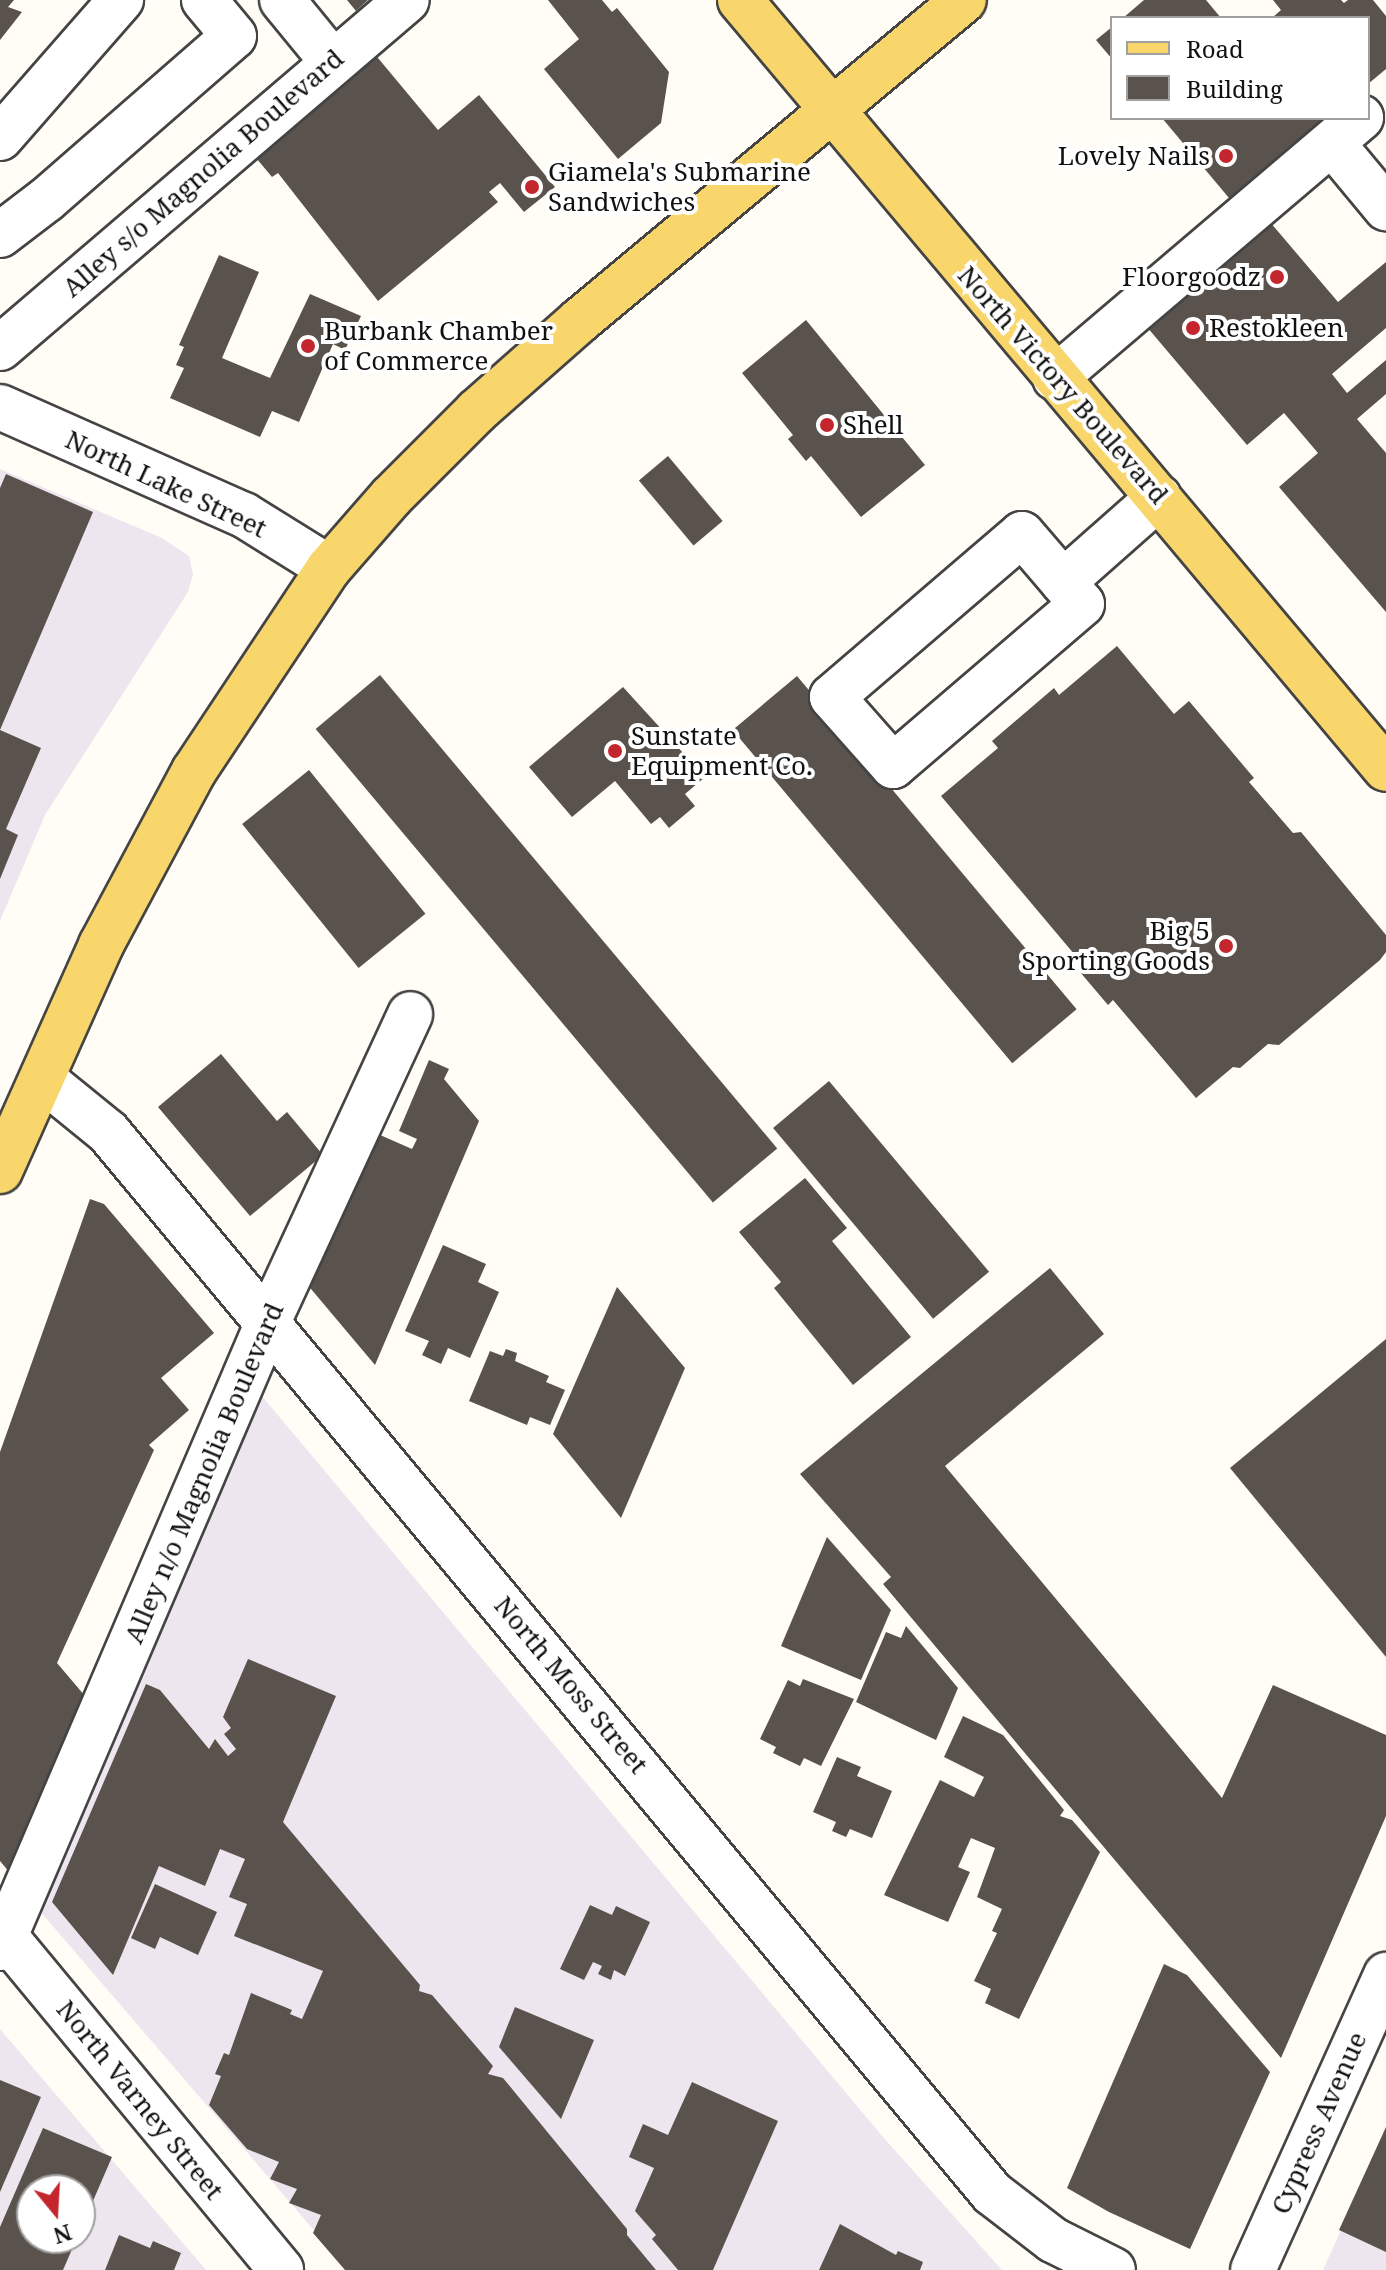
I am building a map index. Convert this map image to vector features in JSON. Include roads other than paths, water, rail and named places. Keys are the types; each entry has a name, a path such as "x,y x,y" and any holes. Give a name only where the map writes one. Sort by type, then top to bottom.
{"main road":[{"name":"North Victory Boulevard","path":"740,0 1386,769"},
{"path":"0,1171 44,1080 101,945 194,771 329,568 391,497 477,411 964,0"}],"street":[{"path":"0,138 121,0"},
{"path":"0,235 46,200 234,36 204,0"},
{"path":"282,0 332,61"},
{"name":"Alley s/o Magnolia Boulevard","path":"0,348 407,0"},
{"path":"1370,110 1386,97"},
{"path":"1055,378 1347,130 1386,208"},
{"name":"North Lake Street","path":"0,407 244,515 329,568"},
{"path":"1063,582 1159,497"},
{"path":"1022,534 1063,582 1082,604 893,766 832,697 1022,534"},
{"name":"Alley n/o Magnolia Boulevard","path":"2,1938 268,1322 410,1014"},
{"name":"North Moss Street","path":"44,1080 108,1132 992,2193 1053,2240 1113,2270"},
{"name":"North Varney Street","path":"2,1938 281,2270"},
{"name":"Cypress Avenue","path":"1253,2270 1386,1975"}],"place":[{"name":"Lovely Nails","path":"1226,156"},
{"name":"Giamela's Submarine Sandwiches","path":"532,187"},
{"name":"Floorgoodz","path":"1277,277"},
{"name":"Restokleen","path":"1193,328"},
{"name":"Burbank Chamber of Commerce","path":"308,346"},
{"name":"Shell","path":"827,425"},
{"name":"Sunstate Equipment Co.","path":"615,751"},
{"name":"Big 5 Sporting Goods","path":"1226,946"}]}
